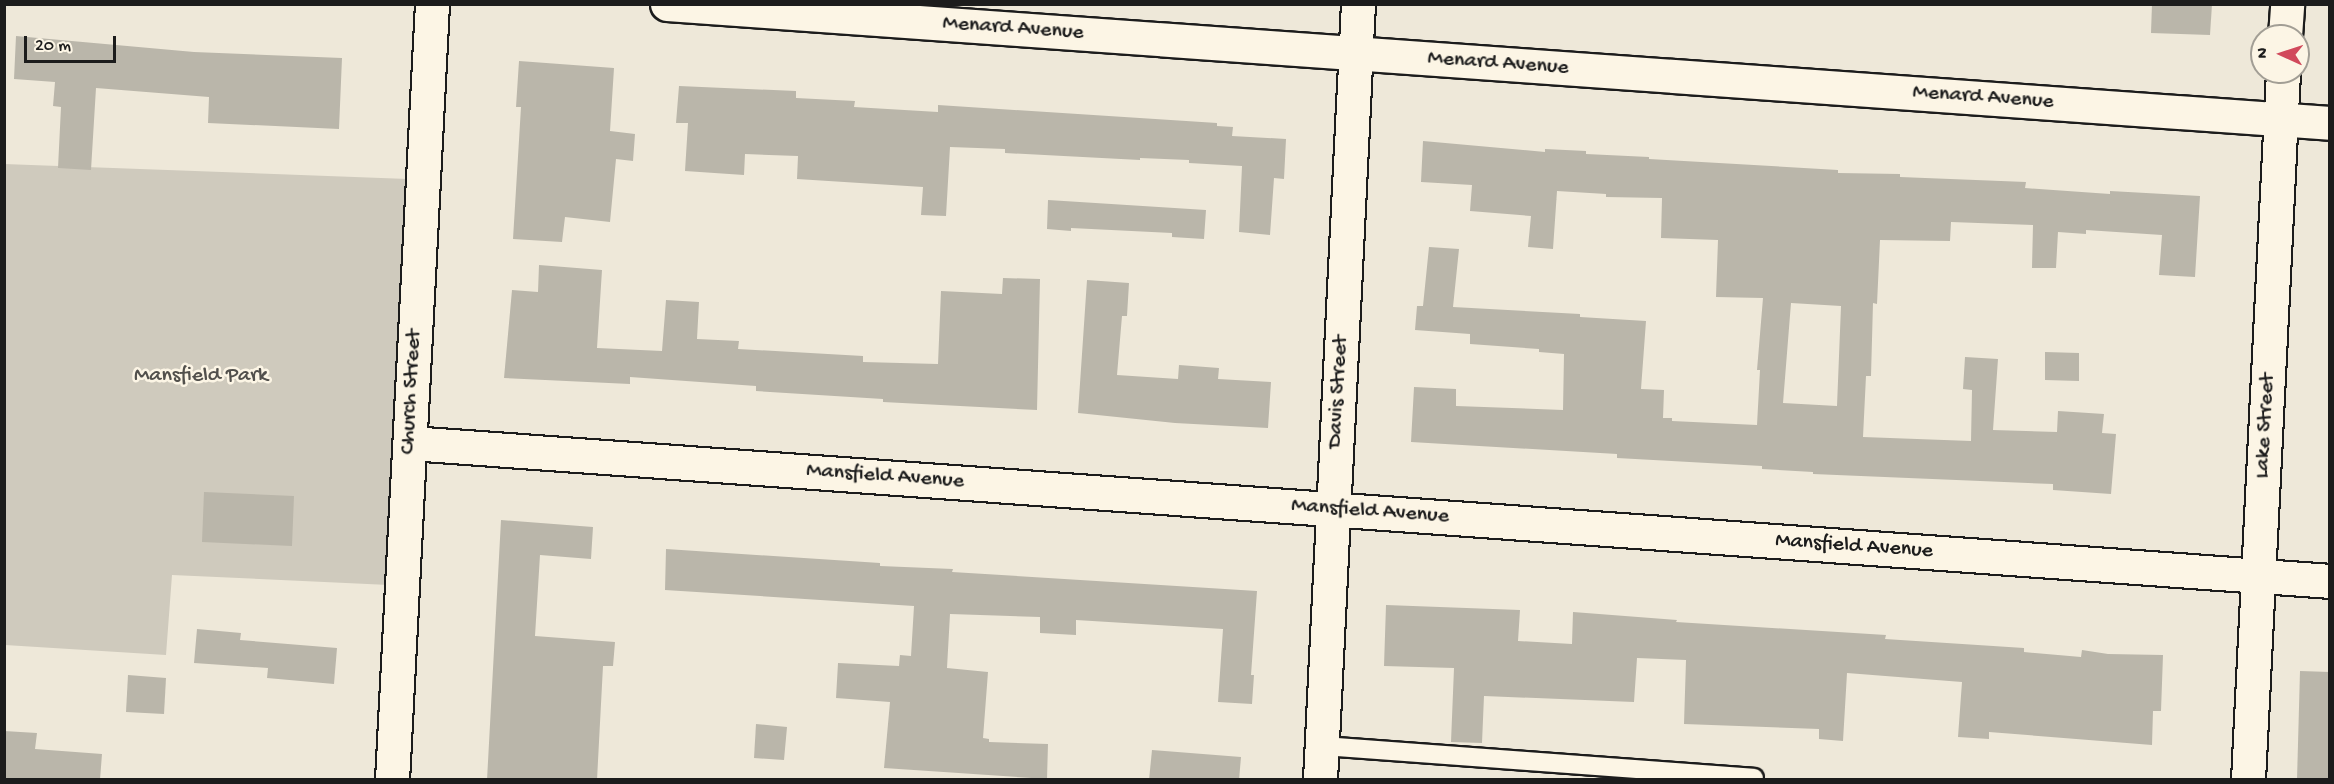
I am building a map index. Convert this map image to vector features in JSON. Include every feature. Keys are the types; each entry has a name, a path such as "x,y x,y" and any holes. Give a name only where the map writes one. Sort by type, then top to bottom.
{"street":[{"name":"Church Street","path":"392,780 432,4"},
{"name":"Menard Avenue","path":"667,4 2330,123"},
{"name":"Davis Street","path":"1320,780 1358,4"},
{"path":"2286,24 2287,4"},
{"name":"Lake Street","path":"2248,780 2282,84"},
{"name":"Mansfield Avenue","path":"410,443 2330,581"}],"lane":[{"path":"1322,746 1754,778"}],"green space":[{"name":"Mansfield Park","path":"4,164 408,179 389,585 172,575 166,655 5,645"}],"building":[{"path":"2152,4 2212,4 2210,35 2151,33"},
{"path":"16,36 194,52 342,58 339,129 208,123 209,97 96,88 91,170 58,168 61,107 53,106 55,82 14,79"},
{"path":"519,61 614,68 610,131 635,134 633,161 616,159 610,222 565,217 562,242 513,239 521,107 516,107"},
{"path":"679,86 796,91 796,98 855,101 854,107 938,112 938,105 1217,123 1217,126 1233,127 1232,136 1286,139 1284,179 1274,178 1270,235 1239,232 1242,166 1189,163 1189,160 1140,158 1140,160 1005,153 1005,149 950,147 946,216 921,215 923,187 797,179 798,156 745,154 744,175 685,171 688,123 676,123"},
{"path":"1423,141 1545,152 1545,149 1586,151 1586,154 1649,157 1649,159 1838,170 1838,173 1900,174 1900,177 2026,182 2025,188 2110,194 2110,191 2200,196 2195,277 2159,275 2162,235 2086,230 2086,234 2058,232 2056,268 2032,268 2033,225 1951,222 1950,241 1880,240 1877,304 1873,303 1871,376 1866,376 1863,437 1971,441 1972,390 1963,389 1965,357 1998,359 1993,430 2057,432 2058,411 2104,414 2102,433 2116,434 2111,494 2053,490 2053,484 1813,474 1813,472 1762,469 1762,466 1617,458 1617,454 1411,442 1414,387 1456,389 1456,406 1563,410 1564,354 1539,352 1539,349 1470,344 1470,334 1415,330 1417,306 1423,306 1429,247 1459,249 1453,307 1580,314 1580,317 1646,321 1641,389 1664,390 1663,418 1672,418 1672,421 1757,425 1760,370 1757,370 1763,298 1716,297 1718,240 1661,238 1662,198 1606,197 1606,194 1557,191 1553,249 1528,247 1531,216 1470,211 1472,185 1421,182","holes":["1791,303 1841,306 1837,406 1783,403"]},
{"path":"1048,200 1206,210 1204,239 1172,237 1172,233 1047,229"},
{"path":"539,265 602,270 597,348 662,351 666,300 699,302 697,339 739,341 738,349 863,356 863,362 938,364 941,291 1002,294 1003,278 1040,279 1037,410 883,402 883,399 756,391 756,386 630,377 630,384 504,378 512,290 538,292"},
{"path":"1087,280 1129,283 1127,316 1122,316 1117,375 1178,379 1179,365 1219,368 1218,379 1271,382 1268,428 1175,423 1078,413"},
{"path":"2045,352 2079,353 2079,381 2045,380"},
{"path":"204,492 294,496 292,546 202,542"},
{"path":"501,520 593,527 591,559 540,555 535,636 615,642 613,666 603,666 597,780 487,780"},
{"path":"666,549 880,563 880,566 953,569 952,572 1257,591 1251,675 1254,675 1252,704 1218,702 1223,629 1076,620 1076,635 1040,633 1040,617 950,614 947,668 988,672 983,738 989,739 989,742 1048,744 1047,779 884,768 890,702 836,698 838,663 899,666 900,655 911,656 914,606 665,590"},
{"path":"1386,605 1520,610 1518,641 1572,644 1573,612 1677,620 1676,622 1886,635 1885,639 2024,648 2024,652 2081,657 2082,650 2108,654 2163,655 2161,711 2153,711 2152,745 1989,732 1989,739 1958,737 1962,682 1847,673 1843,741 1819,739 1819,729 1684,724 1686,660 1637,658 1634,702 1484,696 1482,743 1451,742 1454,668 1384,666"},
{"path":"197,629 241,633 240,640 337,648 334,684 267,678 268,668 194,663"},
{"path":"2300,671 2330,672 2328,780 2297,780"},
{"path":"128,675 166,678 164,714 126,712"},
{"path":"756,724 787,727 784,760 754,758"},
{"path":"4,731 37,733 35,749 102,754 100,780 4,780"},
{"path":"1152,750 1241,757 1239,780 1149,780"}]}
